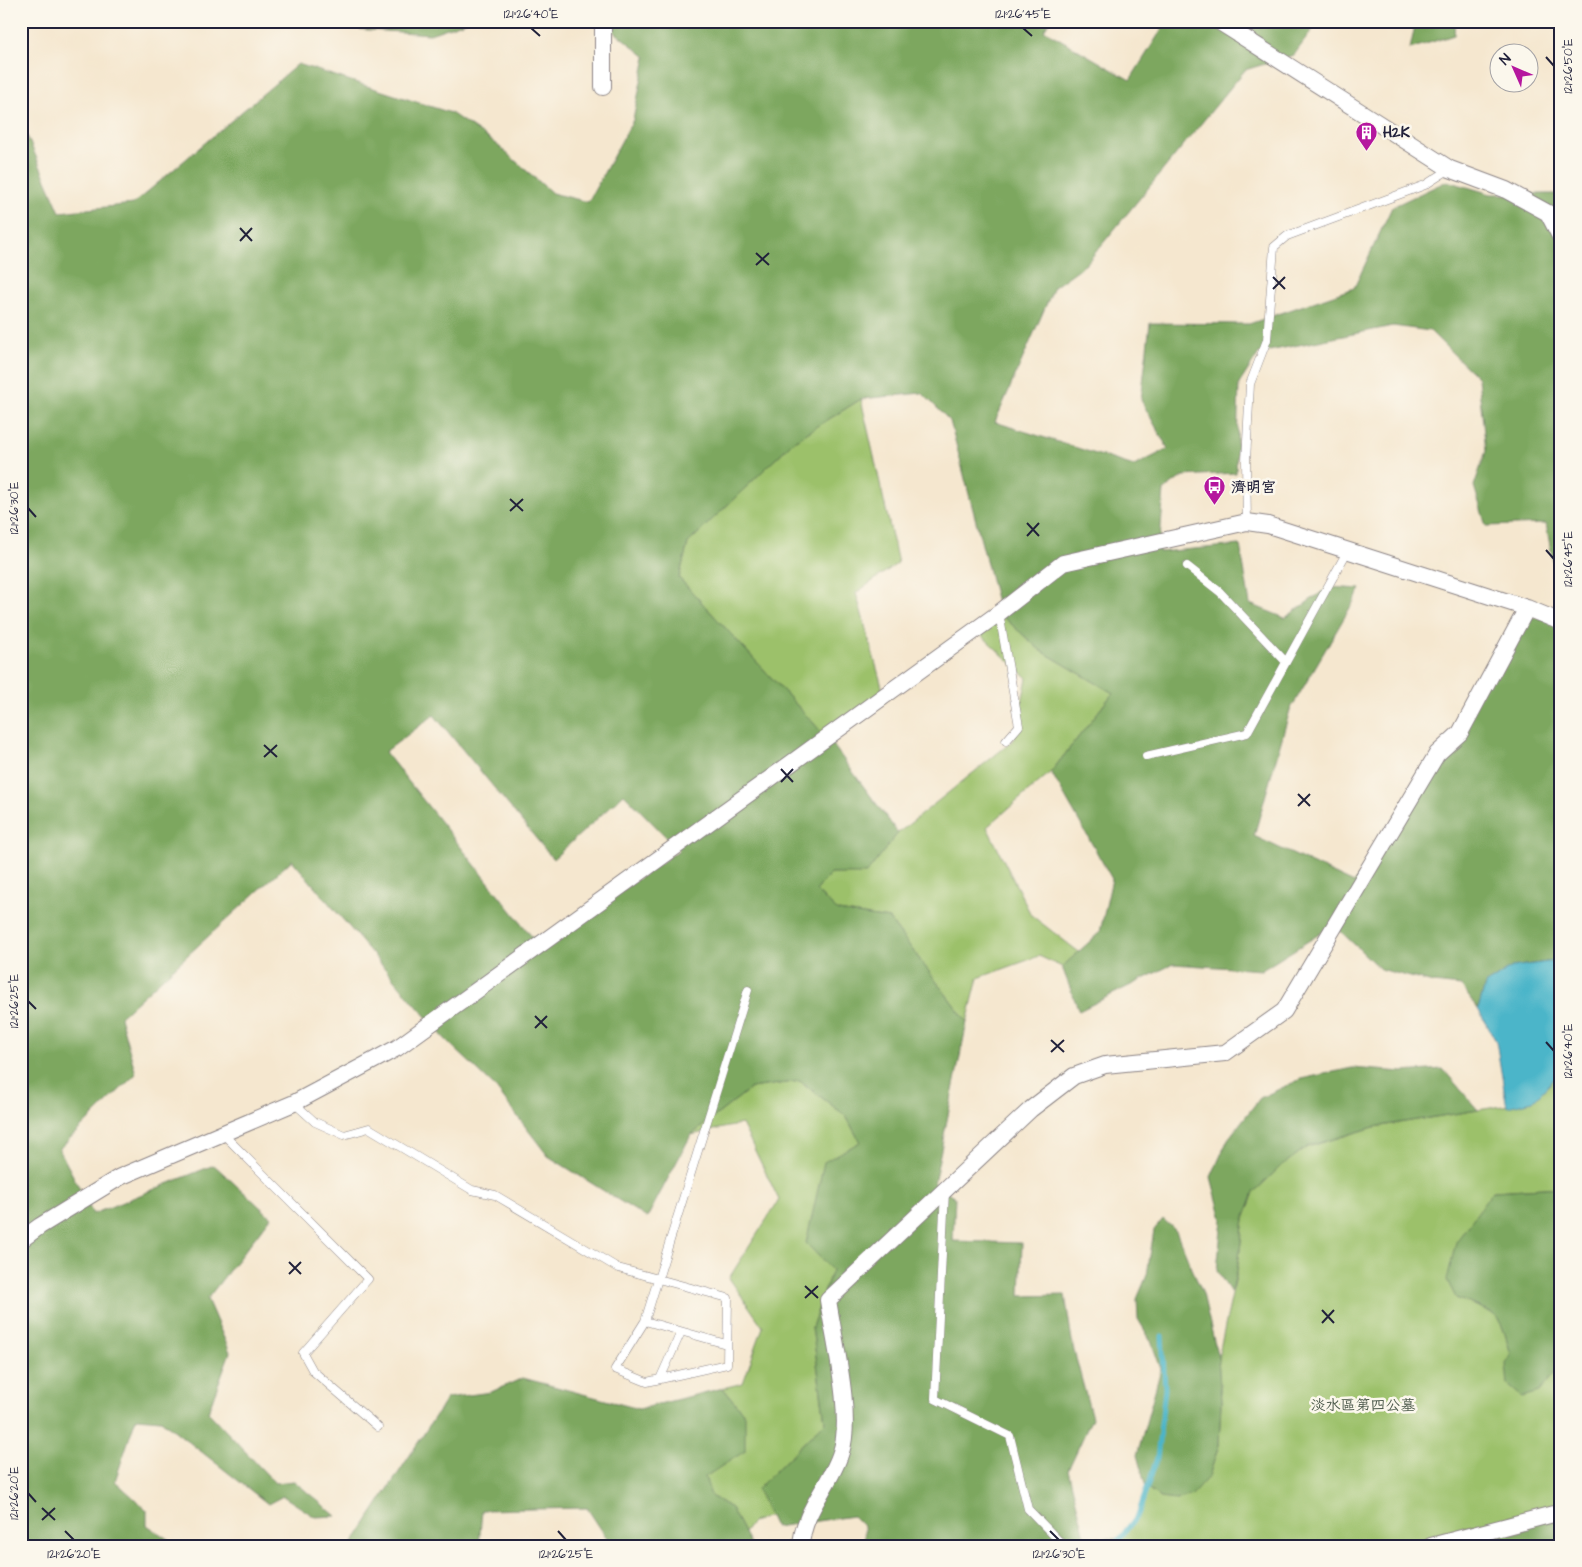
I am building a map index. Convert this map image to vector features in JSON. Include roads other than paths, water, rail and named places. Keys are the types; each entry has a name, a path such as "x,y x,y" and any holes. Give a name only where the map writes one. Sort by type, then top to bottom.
{"street":[{"path":"603,21 603,87"},
{"path":"1218,21 1450,169 1506,190 1548,213 1561,238"},
{"path":"21,1240 40,1226 120,1177 294,1103 397,1048 999,613 1063,563 1248,522 1268,524 1527,608 1561,622"},
{"path":"802,1546 802,1529 841,1452 846,1419 828,1300 1031,1109 1074,1076 1105,1065 1225,1052 1284,1011 1437,754 1460,732 1527,608"},
{"path":"1431,1546 1561,1512"}],"lane":[{"path":"1248,522 1246,461 1250,384 1268,340 1274,247 1287,236 1425,185 1450,169"},
{"path":"1146,756 1247,733 1348,550"},
{"path":"1187,566 1220,592 1286,662"},
{"path":"999,613 1019,726 1006,741"},
{"path":"294,1103 315,1122 344,1135 369,1128 472,1190 495,1195 618,1268 658,1279 728,1298 727,1364 646,1382 614,1369 645,1321 658,1279 748,990"},
{"path":"223,1134 368,1279 303,1353 312,1371 378,1427"},
{"path":"945,1191 935,1399 1010,1436 1028,1509 1064,1546"},
{"path":"645,1321 726,1344"},
{"path":"660,1379 681,1332"}],"water":[{"path":"1561,960 1561,1072 1533,1101 1507,1107 1496,1041 1478,1009 1485,985 1512,967"}],"waterway":[{"path":"1114,1546 1138,1515 1157,1458 1165,1389 1162,1336"},
{"path":"622,1546 654,1546"}],"place":[{"name":"H2K","path":"1367,151"},
{"name":"濟明宮","path":"1215,506"}],"park label":[{"name":"淡水區第四公墓","path":"1363,1405"}]}
